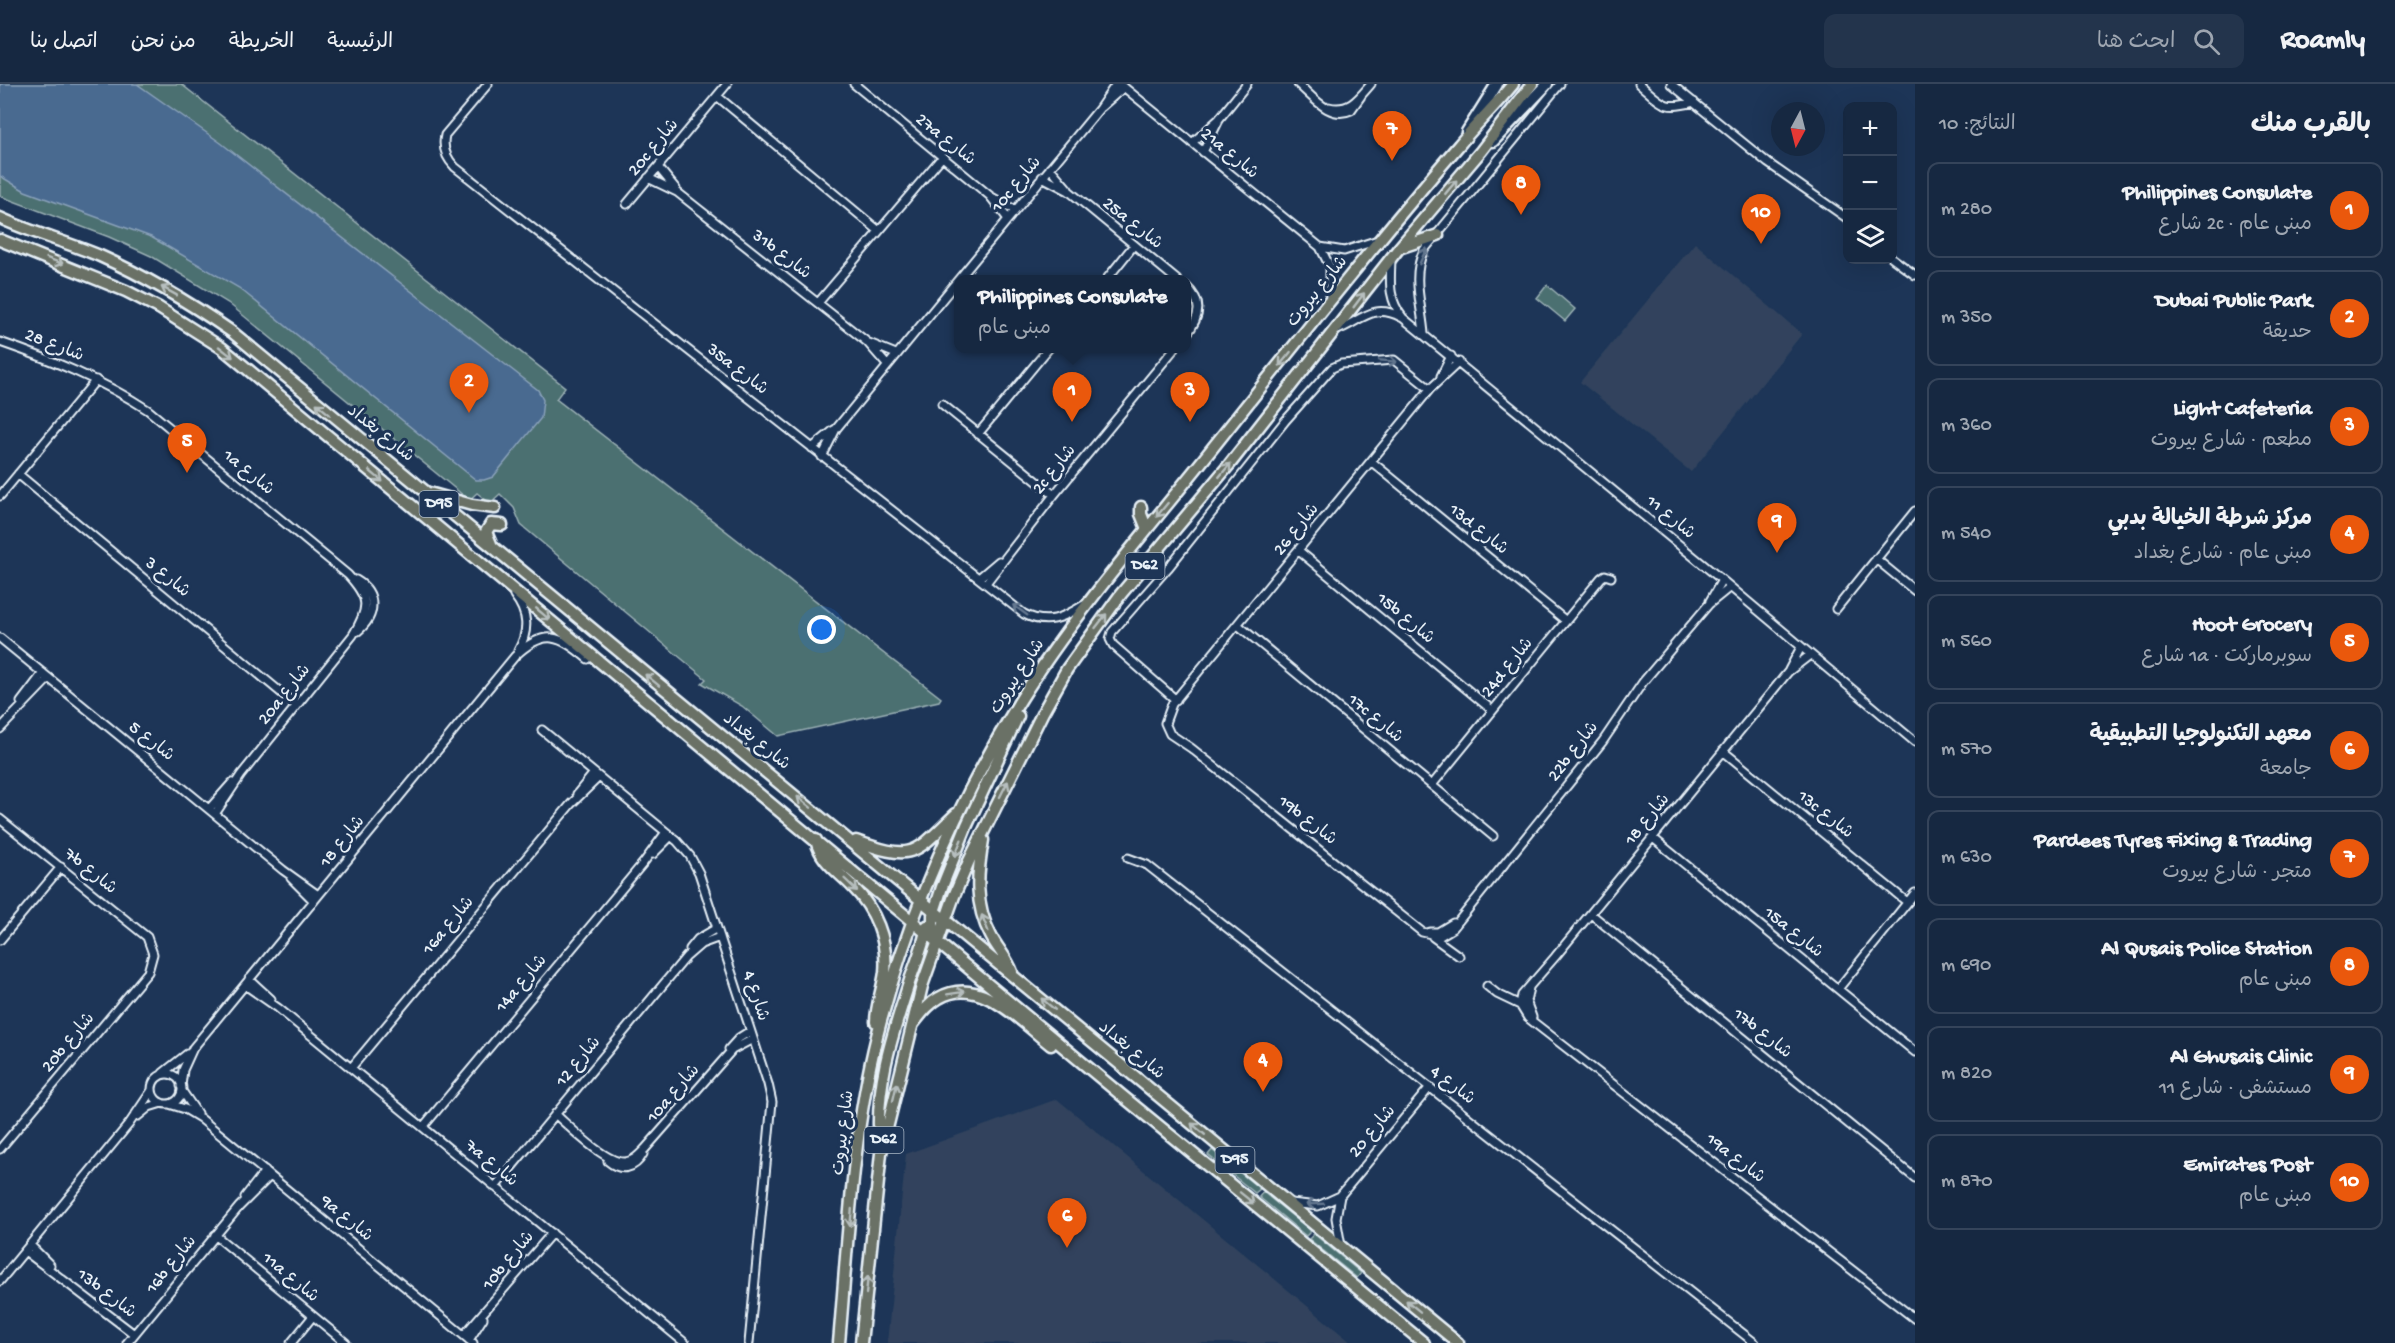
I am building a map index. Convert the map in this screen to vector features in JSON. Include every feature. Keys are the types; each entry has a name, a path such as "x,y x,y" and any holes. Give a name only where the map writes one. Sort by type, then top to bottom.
{"main road":[{"name":"شارع بيروت","path":"1462,141 1497,84"},
{"name":"شارع بيروت","path":"839,1343 858,1141 877,1035 913,922 961,810 1022,698 1091,600 1383,237 1462,141 1513,84"},
{"name":"شارع بيروت","path":"861,1343 880,1153 911,1026 937,942 986,823 1054,691 1078,651 1121,594 1229,465 1391,258 1481,151 1532,84"},
{"name":"شارع بيروت","path":"1481,151 1547,84"},
{"name":"شارع بغداد","path":"0,218 100,256 171,291 254,350 617,652 849,839 1458,1343"},
{"path":"1399,248 1438,235"},
{"name":"شارع بغداد","path":"0,240 126,291 222,348 1120,1094 1424,1343"},
{"path":"424,492 472,505 495,508"},
{"path":"1141,507 1147,530"},
{"path":"495,549 486,532 491,524 502,525"},
{"path":"937,942 933,926 934,910 967,825 1013,730 1022,698"},
{"path":"849,839 885,852 910,851 929,841 961,810"},
{"path":"986,823 978,875 979,904 988,931 1013,975"},
{"path":"816,840 825,861 851,884 869,906 880,931 885,964 876,1013 877,1035"},
{"path":"880,1153 879,1092 903,1002 926,933 926,916 922,899"},
{"path":"911,1026 929,1005 948,993 965,991 981,995 996,1001 1084,1072 1120,1094"}],"street":[{"name":"35a شارع","path":"488,84 445,135 444,148 452,164 1024,614 1047,621 1063,617 1091,600"},
{"name":"20c شارع","path":"627,204 727,84"},
{"name":"27a شارع","path":"854,84 990,196 1015,210"},
{"name":"10c شارع","path":"1099,109 1116,84"},
{"path":"1192,143 1219,119 1247,84"},
{"path":"1298,84 1329,111 1340,114 1351,110 1371,84"},
{"path":"1424,334 1418,271 1424,250 1560,84"},
{"path":"1639,84 1668,106 1676,107 1694,102"},
{"path":"1671,84 1768,163 1843,216"},
{"name":"10c شارع","path":"962,275 1099,109 1122,86"},
{"name":"21a شارع","path":"1122,86 1320,247"},
{"path":"717,96 879,231"},
{"path":"1203,152 1219,119"},
{"path":"818,303 942,158"},
{"name":"31b شارع","path":"658,167 677,192"},
{"name":"25a شارع","path":"1050,168 1069,191 1172,275"},
{"name":"25a شارع","path":"1042,177 1069,191"},
{"name":"31b شارع","path":"648,178 677,192 867,342 887,365"},
{"name":"27a شارع","path":"990,196 1008,219"},
{"path":"1320,247 1344,251 1383,237"},
{"path":"1109,275 1134,245"},
{"path":"1320,247 1330,267 1329,305"},
{"name":"شارع 11","path":"1391,258 1389,291 1394,305 1403,318"},
{"path":"1897,261 1915,275"},
{"name":"10c شارع","path":"822,457 836,429 954,285"},
{"path":"1191,292 1198,301 1199,312 1191,328"},
{"name":"شارع 11","path":"1335,331 1350,325 1370,312 1386,312 1403,318 1459,362 1915,742"},
{"name":"شارع 28","path":"0,342 57,362 96,380"},
{"name":"31b شارع","path":"867,342 896,354"},
{"path":"978,434 1045,353"},
{"name":"2c شارع","path":"986,583 1054,495 1171,353"},
{"name":"شارع 26","path":"1440,378 1451,356"},
{"path":"1176,700 1113,645 1110,639 1112,632 1168,568 1285,421 1332,368 1341,364 1394,360 1430,389"},
{"name":"شارع 26","path":"1181,740 1170,734 1166,723 1169,710 1176,700 1430,389 1459,362"},
{"path":"0,496 96,380"},
{"name":"1a شارع","path":"96,380 148,411 348,574"},
{"path":"942,404 1054,495"},
{"name":"10c شارع","path":"812,448 836,429"},
{"name":"13d شارع","path":"1371,462 1566,621"},
{"name":"شارع 3","path":"18,474 296,705"},
{"path":"1836,609 1915,511"},
{"name":"15b شارع","path":"1299,551 1492,710"},
{"name":"2c شارع","path":"979,578 1006,556"},
{"path":"1876,559 1915,591"},
{"name":"20a شارع","path":"212,812 353,635 370,619 373,603 365,585 348,574"},
{"name":"24d شارع","path":"1432,785 1603,576 1611,577"},
{"name":"22b شارع","path":"1433,937 1445,934 1460,918 1603,741 1643,682 1708,604 1722,580"},
{"name":"شارع 18","path":"160,1076 193,1048 515,656 524,639 527,621 520,603 504,582"},
{"name":"22b شارع","path":"1708,604 1730,587"},
{"name":"17c شارع","path":"1238,625 1493,836"},
{"name":"شارع 5","path":"0,638 316,898"},
{"name":"شارع 18","path":"515,656 538,639 557,638 569,644 608,675 625,682"},
{"name":"شارع 18","path":"1788,672 1801,646"},
{"name":"شارع 18","path":"1520,1005 1522,994 1591,914 1788,672 1810,654"},
{"path":"0,729 46,676"},
{"name":"شارع 4","path":"542,730 684,848 695,864 717,928 771,1093 772,1112 749,1343"},
{"name":"19b شارع","path":"1181,740 1414,926"},
{"name":"13c شارع","path":"1723,751 1907,902"},
{"name":"16a شارع","path":"351,1068 596,775"},
{"name":"7b شارع","path":"0,819 147,937 153,954"},
{"name":"14a شارع","path":"423,1127 668,834"},
{"name":"15a شارع","path":"1653,838 1915,1052"},
{"name":"شارع 4","path":"1128,858 1147,865 1755,1343"},
{"path":"0,940 61,867"},
{"path":"1838,989 1915,893"},
{"name":"17b شارع","path":"1591,914 1915,1178"},
{"name":"22b شارع","path":"1414,926 1427,932 1438,932 1460,918"},
{"path":"1414,926 1459,956"},
{"name":"شارع 12","path":"495,1187 686,957 698,939 717,928"},
{"name":"شارع 12","path":"686,957 701,944 720,937"},
{"name":"20b شارع","path":"0,1149 148,972 153,954"},
{"name":"7a شارع","path":"247,982 685,1343"},
{"path":"1487,986 1497,994 1520,1005 1524,1014 1536,1023"},
{"path":"1530,986 1527,1006 1536,1023"},
{"name":"19a شارع","path":"1536,1023 1915,1319"},
{"name":"10a شارع","path":"724,1059 736,1041 750,1031"},
{"name":"10a شارع","path":"555,1114 613,1165 629,1167 638,1162 645,1149 724,1059 739,1045 753,1039"},
{"name":"شارع 18","path":"182,1088 185,1062 193,1048"},
{"path":"129,1124 144,1111 178,1100 182,1088 173,1076 160,1076 153,1082 154,1098 165,1104"},
{"name":"شارع 20","path":"1340,1196 1430,1087"},
{"name":"9a شارع","path":"182,1088 200,1118"},
{"path":"0,1281 129,1124 152,1090"},
{"name":"9a شارع","path":"165,1104 185,1109 200,1118 468,1339"},
{"name":"16b شارع","path":"127,1343 268,1173"},
{"path":"1287,1203 1318,1206 1340,1196"},
{"path":"1340,1196 1336,1218 1341,1247"},
{"name":"10b شارع","path":"468,1339 489,1308 552,1233"},
{"name":"11a شارع","path":"216,1235 346,1343"},
{"name":"13b شارع","path":"27,1248 134,1334"},
{"path":"291,1343 313,1316"}],"shaded area":[{"path":"0,84 137,84 221,143 538,390 543,400 541,418 493,477 476,480 239,288 151,237 25,191 0,176"},
{"path":"1695,243 1802,334 1691,472 1580,382"},
{"path":"1057,1099 1352,1343 887,1343 906,1154"}],"green space":[{"path":"0,84 181,84 565,387 556,399 941,698 939,701 778,736 742,706 702,683 706,679 521,525 514,508 500,494 490,503 477,493 469,500 228,303 151,256 109,237 0,196"},
{"path":"1547,285 1575,309 1565,321 1537,298"},
{"path":"1212,1150 1260,1189 1255,1193 1208,1155"},
{"path":"1263,1192 1311,1231 1306,1236 1259,1197"},
{"path":"1314,1234 1361,1273 1357,1278 1309,1239"}],"place":[{"name":"Pardees Tyres Fixing & Trading","path":"1392,161"},
{"name":"Al Qusais Police Station","path":"1521,215"},
{"name":"Emirates Post","path":"1761,244"},
{"name":"Dubai Public Park","path":"469,413"},
{"name":"Philippines Consulate","path":"1072,422"},
{"name":"Light Cafeteria","path":"1190,422"},
{"name":"Hoot Grocery","path":"187,473"},
{"name":"Al Ghusais Clinic","path":"1777,553"},
{"name":"مركز شرطة الخيالة بدبي","path":"1263,1092"},
{"name":"معهد التكنولوجيا التطبيقية","path":"1067,1248"}]}
